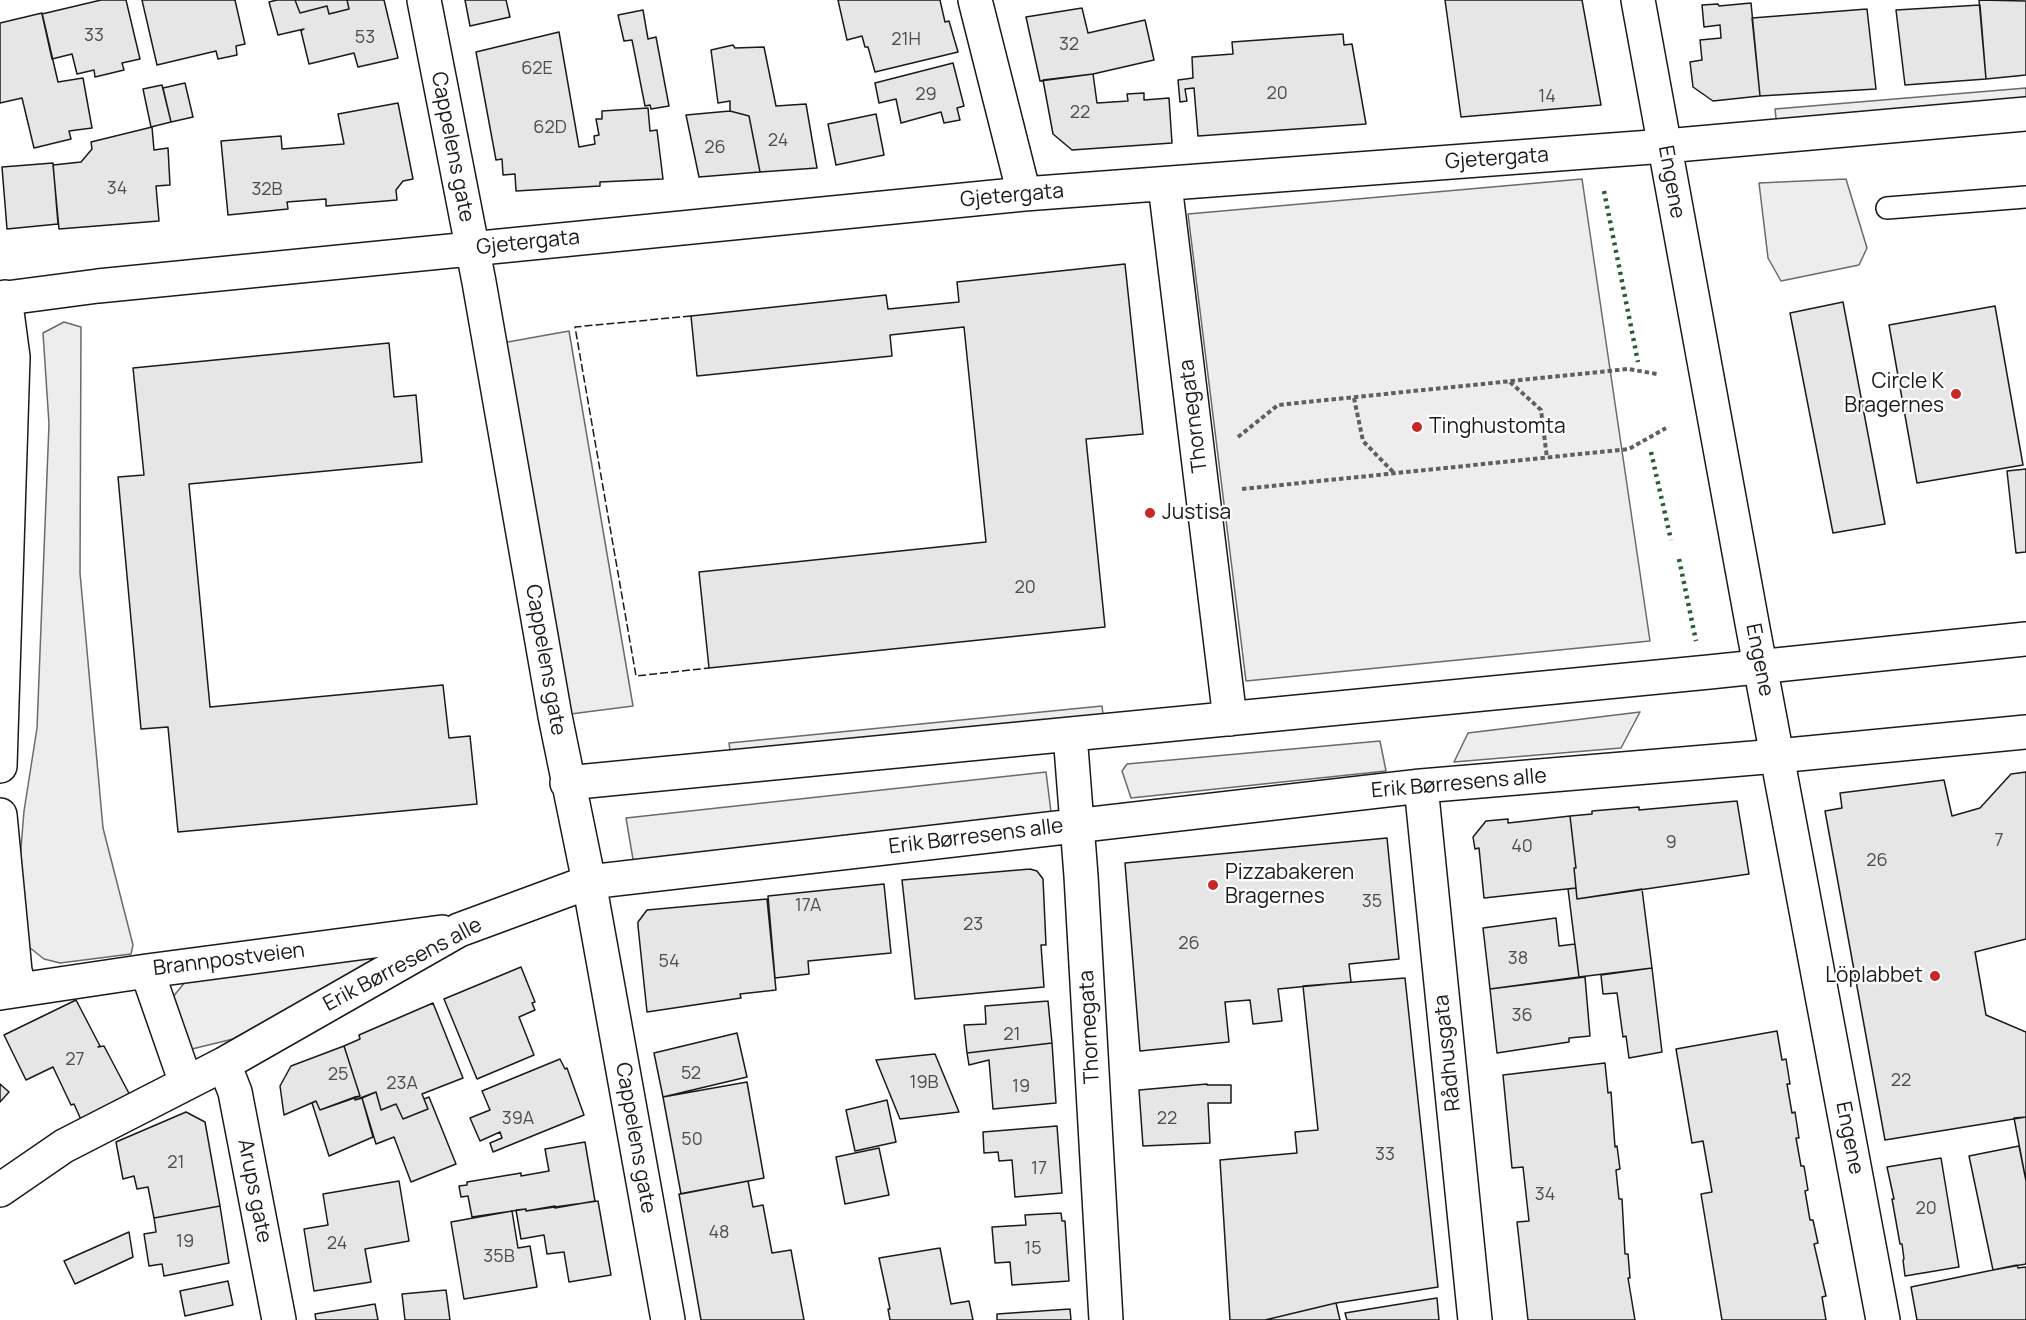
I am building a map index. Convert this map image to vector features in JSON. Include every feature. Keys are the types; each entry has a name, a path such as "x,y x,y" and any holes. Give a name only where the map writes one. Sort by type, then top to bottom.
{"street":[{"name":"Cappelens gate","path":"424,0 472,249 567,783 589,882 668,1320"},
{"path":"975,0 1024,194"},
{"name":"Engene","path":"1638,0 1883,1320"},
{"name":"Gjetergata","path":"2,298 1024,194 1665,146 2026,114"},
{"name":"Thornegata","path":"1165,185 1230,718"},
{"path":"0,766 13,357 2,298"},
{"path":"567,783 1761,667 2026,639"},
{"name":"Erik Børresens alle","path":"0,1190 64,1146 224,1064 459,930 589,882 1421,786 2026,732"},
{"name":"Thornegata","path":"1070,734 1106,1320"},
{"name":"Rådhusgata","path":"1421,786 1475,1320"},
{"path":"0,815 15,971 10,991"},
{"name":"Brannpostveien","path":"10,991 147,970 459,930"},
{"path":"147,970 186,1083"},
{"name":"Arups gate","path":"224,1064 235,1092 279,1320"}],"lane":[{"path":"1887,208 2026,197"}],"path":[{"path":"1201,480 1278,405 1628,369 1657,374"},
{"path":"1509,381 1541,410 1547,458"},
{"path":"1354,398 1363,441 1394,473"},
{"path":"1201,480 1272,487 1629,449 1666,428"}],"shaded area":[{"path":"2026,88 2026,115 1778,136 1775,109"},
{"name":"Tinghustomta","path":"1582,179 1650,641 1246,681 1188,214"},
{"path":"1846,179 1867,248 1859,265 1781,281 1768,258 1759,183"},
{"path":"64,322 81,327 80,573 103,828 133,945 131,954 60,963 44,959 29,947 18,885 24,811 37,728 49,424 43,333"},
{"path":"569,331 633,706 555,716 491,345"},
{"path":"1102,706 1105,730 732,767 729,743"},
{"path":"1640,712 1621,748 1454,762 1468,733"},
{"path":"1380,741 1386,771 1131,798 1122,771 1127,764"},
{"path":"1046,772 1053,828 636,877 626,818"},
{"path":"390,953 233,1039 192,1049 177,1035 172,998 186,981"}],"building":[{"path":"101,0 126,0 140,59 122,63 124,70 95,77 94,70 77,74 72,54 52,59 42,14"},
{"path":"142,0 235,0 245,44 236,46 237,55 218,59 216,51 157,65"},
{"path":"295,0 300,13 327,6 329,14 349,9 347,0 384,0 398,58 358,67 354,53 309,64 301,31 304,29 278,35 269,2"},
{"path":"295,0 347,0 349,9 329,14 327,6 300,13"},
{"path":"465,0 506,0 510,17 470,26"},
{"path":"838,0 940,0 945,22 949,21 958,52 875,72 868,47 865,47 862,36 847,40"},
{"path":"1445,0 1582,0 1601,105 1461,117"},
{"path":"1979,0 2026,1 2026,75 1986,79"},
{"path":"1751,3 1760,96 1713,101 1693,87 1690,62 1702,60 1700,40 1721,38 1720,25 1704,27 1702,5"},
{"path":"1980,5 1986,79 1905,85 1896,10"},
{"path":"1082,8 1088,33 1145,20 1154,60 1093,74 1040,81 1026,17"},
{"path":"1867,9 1876,89 1760,96 1752,18"},
{"path":"643,10 648,39 656,37 669,106 651,109 650,105 645,106 632,40 624,41 618,15"},
{"path":"42,13 58,82 83,78 92,128 69,131 71,139 34,148 22,98 0,103 0,23"},
{"path":"559,32 579,147 595,144 594,136 599,135 596,119 602,119 602,111 648,108 650,131 657,130 663,179 600,182 600,186 516,191 515,174 503,175 502,159 496,160 476,52"},
{"path":"1343,34 1344,45 1352,44 1366,124 1198,136 1194,88 1185,89 1187,101 1180,102 1178,80 1193,78 1192,57 1233,54 1232,42"},
{"path":"733,45 735,48 764,47 776,106 806,104 817,168 760,172 749,116 730,111 730,101 718,103 711,50"},
{"path":"953,63 964,106 957,108 960,120 944,123 941,112 901,123 896,99 879,103 875,83"},
{"path":"1093,74 1097,103 1128,101 1127,94 1144,93 1144,100 1169,98 1172,143 1072,150 1053,134 1043,80"},
{"path":"185,83 193,117 171,122 163,88"},
{"path":"162,85 171,122 151,127 143,89"},
{"path":"398,103 413,179 403,181 396,190 397,200 326,206 326,199 287,202 288,209 228,215 221,141 281,136 282,149 344,144 338,114"},
{"path":"730,111 749,116 760,172 699,177 686,115"},
{"path":"876,114 884,155 836,165 828,124"},
{"path":"152,127 154,150 168,148 170,185 156,186 159,221 59,229 53,165 81,162 92,149 91,142"},
{"path":"53,163 58,224 7,229 2,167"},
{"path":"1125,264 1143,434 1086,439 1105,627 709,668 699,572 986,542 964,327 890,335 892,356 697,376 691,316 886,295 888,309 959,302 957,282"},
{"path":"1843,302 1885,524 1833,533 1790,313"},
{"path":"1995,306 2023,465 1917,483 1889,325"},
{"path":"389,343 394,397 416,395 422,462 189,484 210,707 443,685 449,738 470,736 477,804 178,832 168,727 141,729 118,477 144,475 133,368"},
{"path":"2026,469 2026,552 2016,553 2007,471"},
{"path":"2026,772 2026,939 1975,952 1986,1015 2026,1032 2026,1117 1885,1140 1825,811 1842,808 1840,793 1944,780 1952,816 1980,808 2011,774"},
{"path":"1737,801 1749,874 1577,899 1570,816 1592,814 1592,811 1639,807 1639,810"},
{"path":"1570,816 1576,888 1484,898 1479,848 1475,849 1473,837 1486,821 1508,819 1508,823"},
{"path":"1387,838 1399,959 1349,964 1351,982 1278,989 1282,1021 1253,1024 1250,1000 1225,1002 1229,1042 1140,1051 1125,863"},
{"path":"1030,869 1037,871 1043,879 1046,945 1041,945 1044,987 915,999 902,880"},
{"path":"884,884 891,953 808,961 809,974 775,978 768,896"},
{"path":"1576,888 1577,899 1642,889 1652,968 1579,977 1568,889"},
{"path":"767,899 776,990 740,994 741,998 647,1012 638,922 647,910"},
{"path":"1556,918 1559,946 1575,944 1579,977 1490,989 1483,928"},
{"path":"521,967 535,1002 532,1003 535,1010 519,1017 534,1055 477,1079 444,999"},
{"path":"1652,968 1662,1052 1629,1058 1626,1036 1623,1037 1617,993 1603,994 1601,975"},
{"path":"1585,977 1590,1036 1569,1038 1569,1042 1497,1053 1490,989"},
{"path":"1405,978 1438,1287 1336,1303 1265,1320 1230,1320 1220,1160 1297,1153 1295,1132 1318,1130 1303,986"},
{"path":"76,1000 100,1046 98,1047 104,1046 132,1099 82,1122 74,1104 71,1105 53,1067 26,1080 4,1035"},
{"path":"1048,1001 1052,1043 967,1053 964,1025 986,1024 985,1006"},
{"path":"433,1003 463,1078 422,1094 428,1109 403,1119 396,1104 381,1110 376,1092 355,1100 355,1097 360,1096 344,1046 360,1039 359,1035"},
{"path":"1777,1031 1782,1060 1786,1059 1790,1084 1787,1084 1792,1113 1795,1112 1799,1138 1796,1138 1801,1166 1804,1166 1810,1220 1813,1220 1818,1243 1814,1244 1826,1296 1822,1297 1826,1320 1722,1320 1701,1194 1712,1192 1703,1141 1692,1143 1676,1049"},
{"path":"737,1033 747,1077 663,1097 654,1053"},
{"path":"1052,1043 1056,1103 993,1109 989,1060 969,1065 967,1053"},
{"path":"344,1046 360,1096 320,1110 316,1101 284,1115 280,1086 291,1066"},
{"path":"935,1054 959,1112 900,1119 876,1060"},
{"path":"560,1059 565,1069 567,1068 584,1115 493,1152 490,1143 502,1138 500,1132 480,1141 470,1118 490,1110 482,1091"},
{"path":"1605,1063 1608,1093 1611,1092 1615,1147 1617,1146 1620,1169 1616,1170 1619,1199 1622,1199 1625,1254 1628,1254 1630,1278 1628,1278 1635,1320 1528,1320 1517,1222 1529,1221 1523,1167 1512,1168 1503,1075"},
{"path":"747,1082 764,1178 681,1194 663,1097"},
{"path":"0,1084 9,1092 0,1102"},
{"path":"1207,1084 1231,1085 1231,1103 1208,1103 1210,1143 1143,1146 1139,1090"},
{"path":"376,1092 381,1110 396,1104 403,1119 428,1109 424,1099 429,1097 456,1164 411,1182 394,1137 376,1144 362,1098"},
{"path":"355,1097 355,1100 362,1098 373,1137 329,1156 312,1103 316,1101 320,1110"},
{"path":"887,1100 896,1142 855,1151 846,1110"},
{"path":"186,1112 205,1122 220,1206 154,1218 148,1187 137,1189 134,1176 123,1179 116,1142"},
{"path":"2026,1117 2026,1181 2014,1118"},
{"path":"1057,1126 1062,1193 1015,1197 1012,1160 999,1161 998,1152 984,1153 983,1132"},
{"path":"585,1142 595,1201 472,1217 468,1196 461,1197 459,1186 467,1185 467,1182 549,1171 545,1149"},
{"path":"2019,1146 2026,1181 2026,1264 1993,1270 1969,1156"},
{"path":"879,1148 889,1195 845,1204 836,1157"},
{"path":"1941,1158 1959,1267 1905,1276 1902,1244 1900,1244 1887,1167"},
{"path":"399,1181 409,1241 365,1249 371,1282 314,1291 304,1229 328,1225 323,1194"},
{"path":"748,1181 753,1207 763,1205 772,1253 791,1250 804,1320 701,1320 679,1194"},
{"path":"598,1201 611,1275 569,1282 564,1252 547,1254 544,1235 521,1239 516,1210 526,1209 526,1211"},
{"path":"220,1206 229,1263 164,1276 162,1264 149,1266 144,1234 156,1232 154,1218"},
{"path":"512,1211 518,1248 530,1246 537,1287 464,1299 451,1222"},
{"path":"1061,1213 1062,1221 1065,1221 1069,1281 1012,1285 1010,1262 995,1263 992,1227 1026,1225 1025,1215"},
{"path":"129,1232 133,1257 75,1284 64,1261"},
{"path":"940,1248 951,1304 969,1301 973,1320 890,1320 888,1309 890,1309 879,1258"},
{"path":"2017,1265 2018,1268 2026,1267 2026,1320 1917,1320 1911,1287"},
{"path":"228,1281 233,1305 185,1316 180,1291"},
{"path":"446,1290 450,1320 405,1320 402,1294"},
{"path":"1437,1298 1439,1320 1347,1320 1345,1313"},
{"path":"1336,1303 1340,1320 1265,1320"},
{"path":"375,1304 378,1320 316,1320 315,1314"},
{"path":"1070,1309 1071,1320 997,1320 997,1314"}],"hedge":[{"path":"1604,191 1638,362"},
{"path":"1651,452 1671,540"},
{"path":"1679,559 1696,641"}],"fence":[{"path":"691,316 575,327 636,676 709,668"}],"place":[{"name":"Circle K Bragernes","path":"1956,394"},
{"name":"Tinghustomta","path":"1417,427"},
{"name":"Justisa","path":"1150,513"},
{"name":"Pizzabakeren Bragernes","path":"1213,885"},
{"name":"Löplabbet","path":"1935,976"}]}
